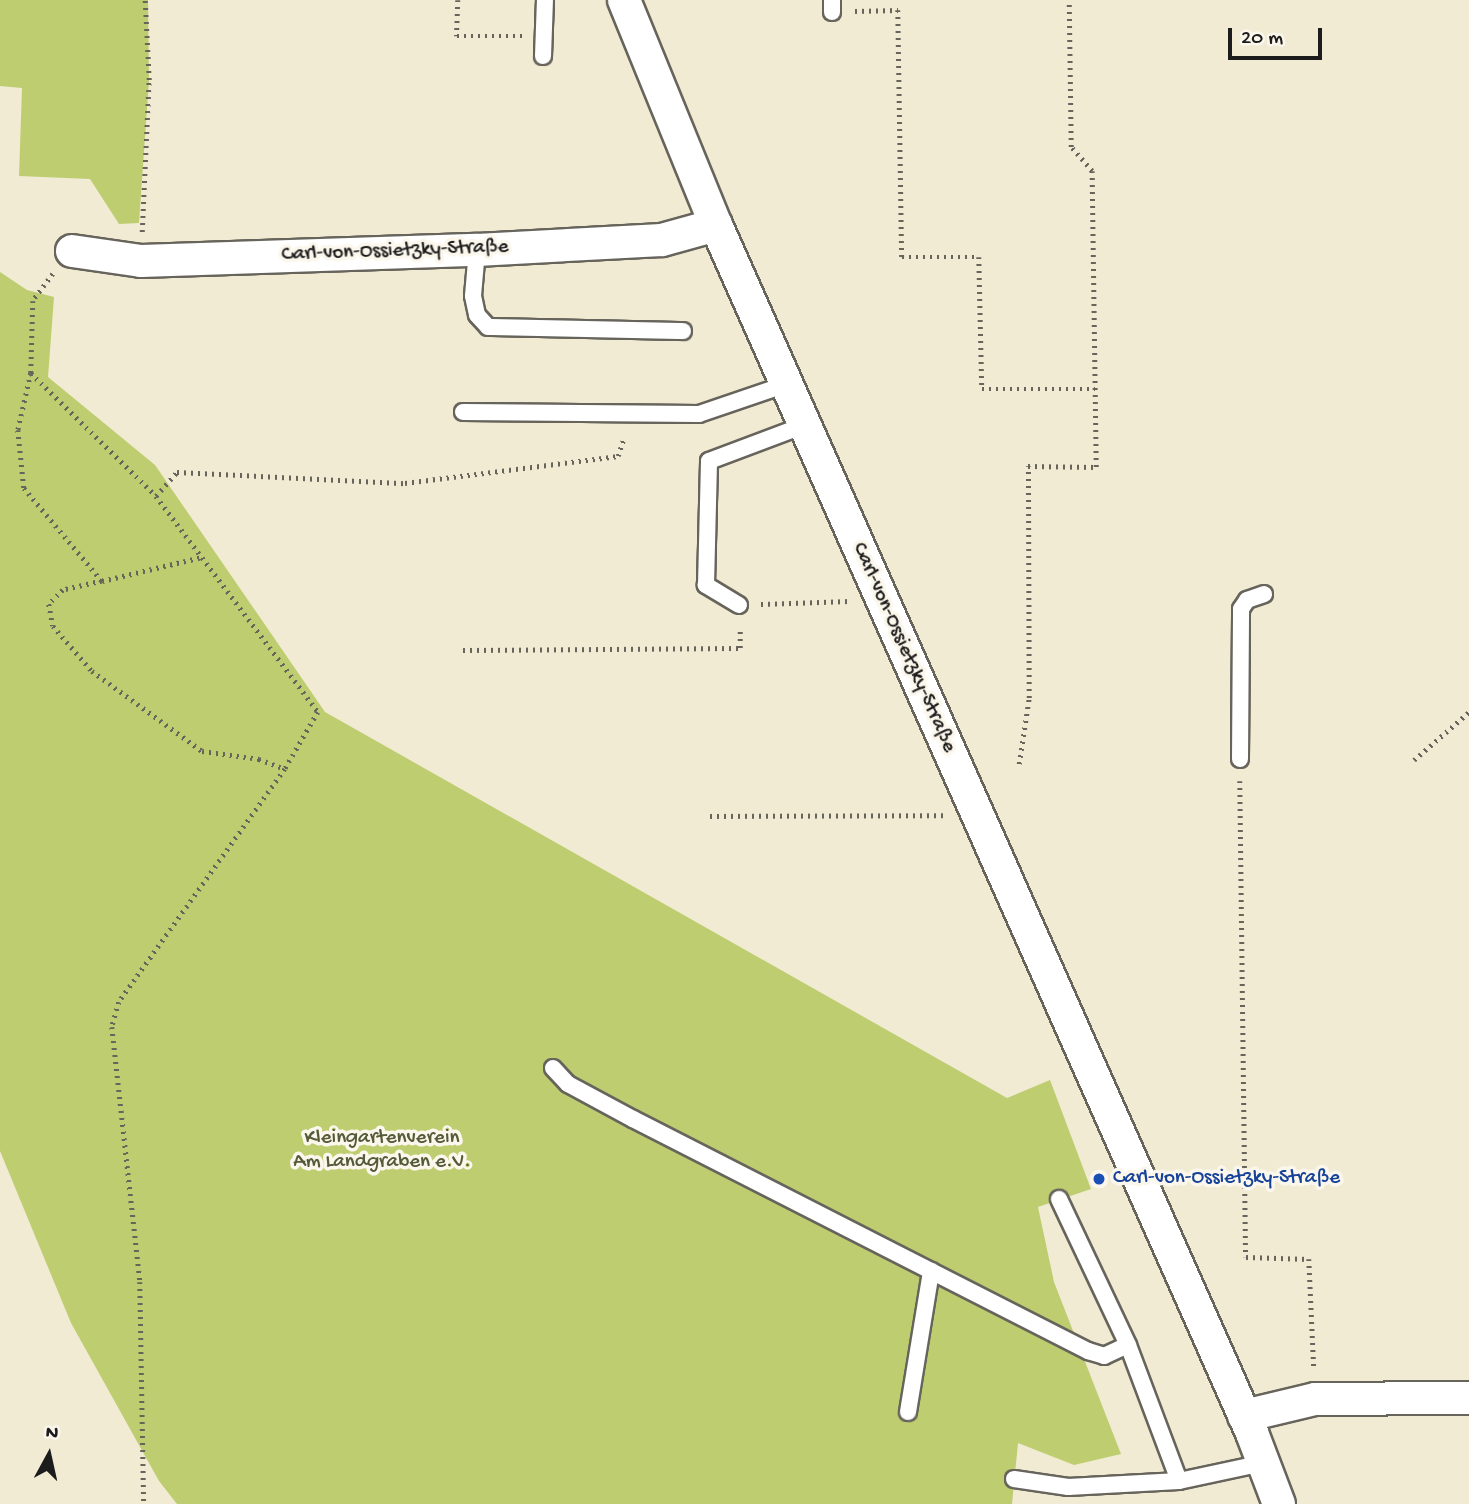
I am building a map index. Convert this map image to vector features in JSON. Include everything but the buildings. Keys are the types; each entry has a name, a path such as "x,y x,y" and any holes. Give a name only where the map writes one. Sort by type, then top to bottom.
{"street":[{"name":"Carl-von-Ossietzky-Straße","path":"624,0 716,225 1244,1416 1279,1504"},
{"name":"Carl-von-Ossietzky-Straße","path":"72,251 141,261 477,250 662,240 716,225"},
{"path":"1244,1416 1315,1399 1469,1398"}],"lane":[{"path":"543,56 545,0"},
{"path":"477,250 473,296 477,315 488,327 683,331"},
{"path":"463,412 699,414 787,384"},
{"path":"739,605 706,585 709,461 805,425"},
{"path":"1240,759 1241,608 1247,600 1264,594"},
{"path":"553,1068 568,1084 1088,1351 1104,1356 1128,1345"},
{"path":"1059,1199 1128,1345 1179,1480"},
{"path":"908,1412 931,1271"},
{"path":"1014,1479 1068,1487 1179,1480 1263,1463"}],"path":[{"path":"141,261 149,80 145,0"},
{"path":"458,0 457,36 544,36"},
{"path":"1019,764 1029,698 1028,466 1096,467 1092,171 1071,147 1069,0"},
{"path":"832,6 898,10 902,257 979,257 982,389 1095,389"},
{"path":"72,251 33,301 32,373 18,430 24,488 102,581"},
{"path":"32,373 156,496 318,712 285,769 119,1002 112,1027 139,1282 144,1504"},
{"path":"156,496 177,472 405,482 618,456 632,413"},
{"path":"202,557 63,590 49,604 53,626 92,671 202,751 259,759 285,769"},
{"path":"463,650 740,648 739,605 882,600"},
{"path":"1414,760 1469,712"},
{"path":"1240,759 1246,1257 1309,1259 1315,1399"},
{"path":"710,816 978,815"}],"green space":[{"path":"0,0 148,0 149,80 139,223 119,224 90,179 19,176 22,88 0,86"},
{"name":"Kleingartenverein Am Landgraben e.V.","path":"0,272 27,290 54,297 48,377 155,465 325,712 1007,1098 1050,1080 1091,1189 1038,1207 1054,1282 1121,1454 1074,1465 1018,1443 1012,1504 177,1504 159,1481 71,1323 0,1151"}],"place":[{"name":"Carl-von-Ossietzky-Straße","path":"1099,1179"}]}
